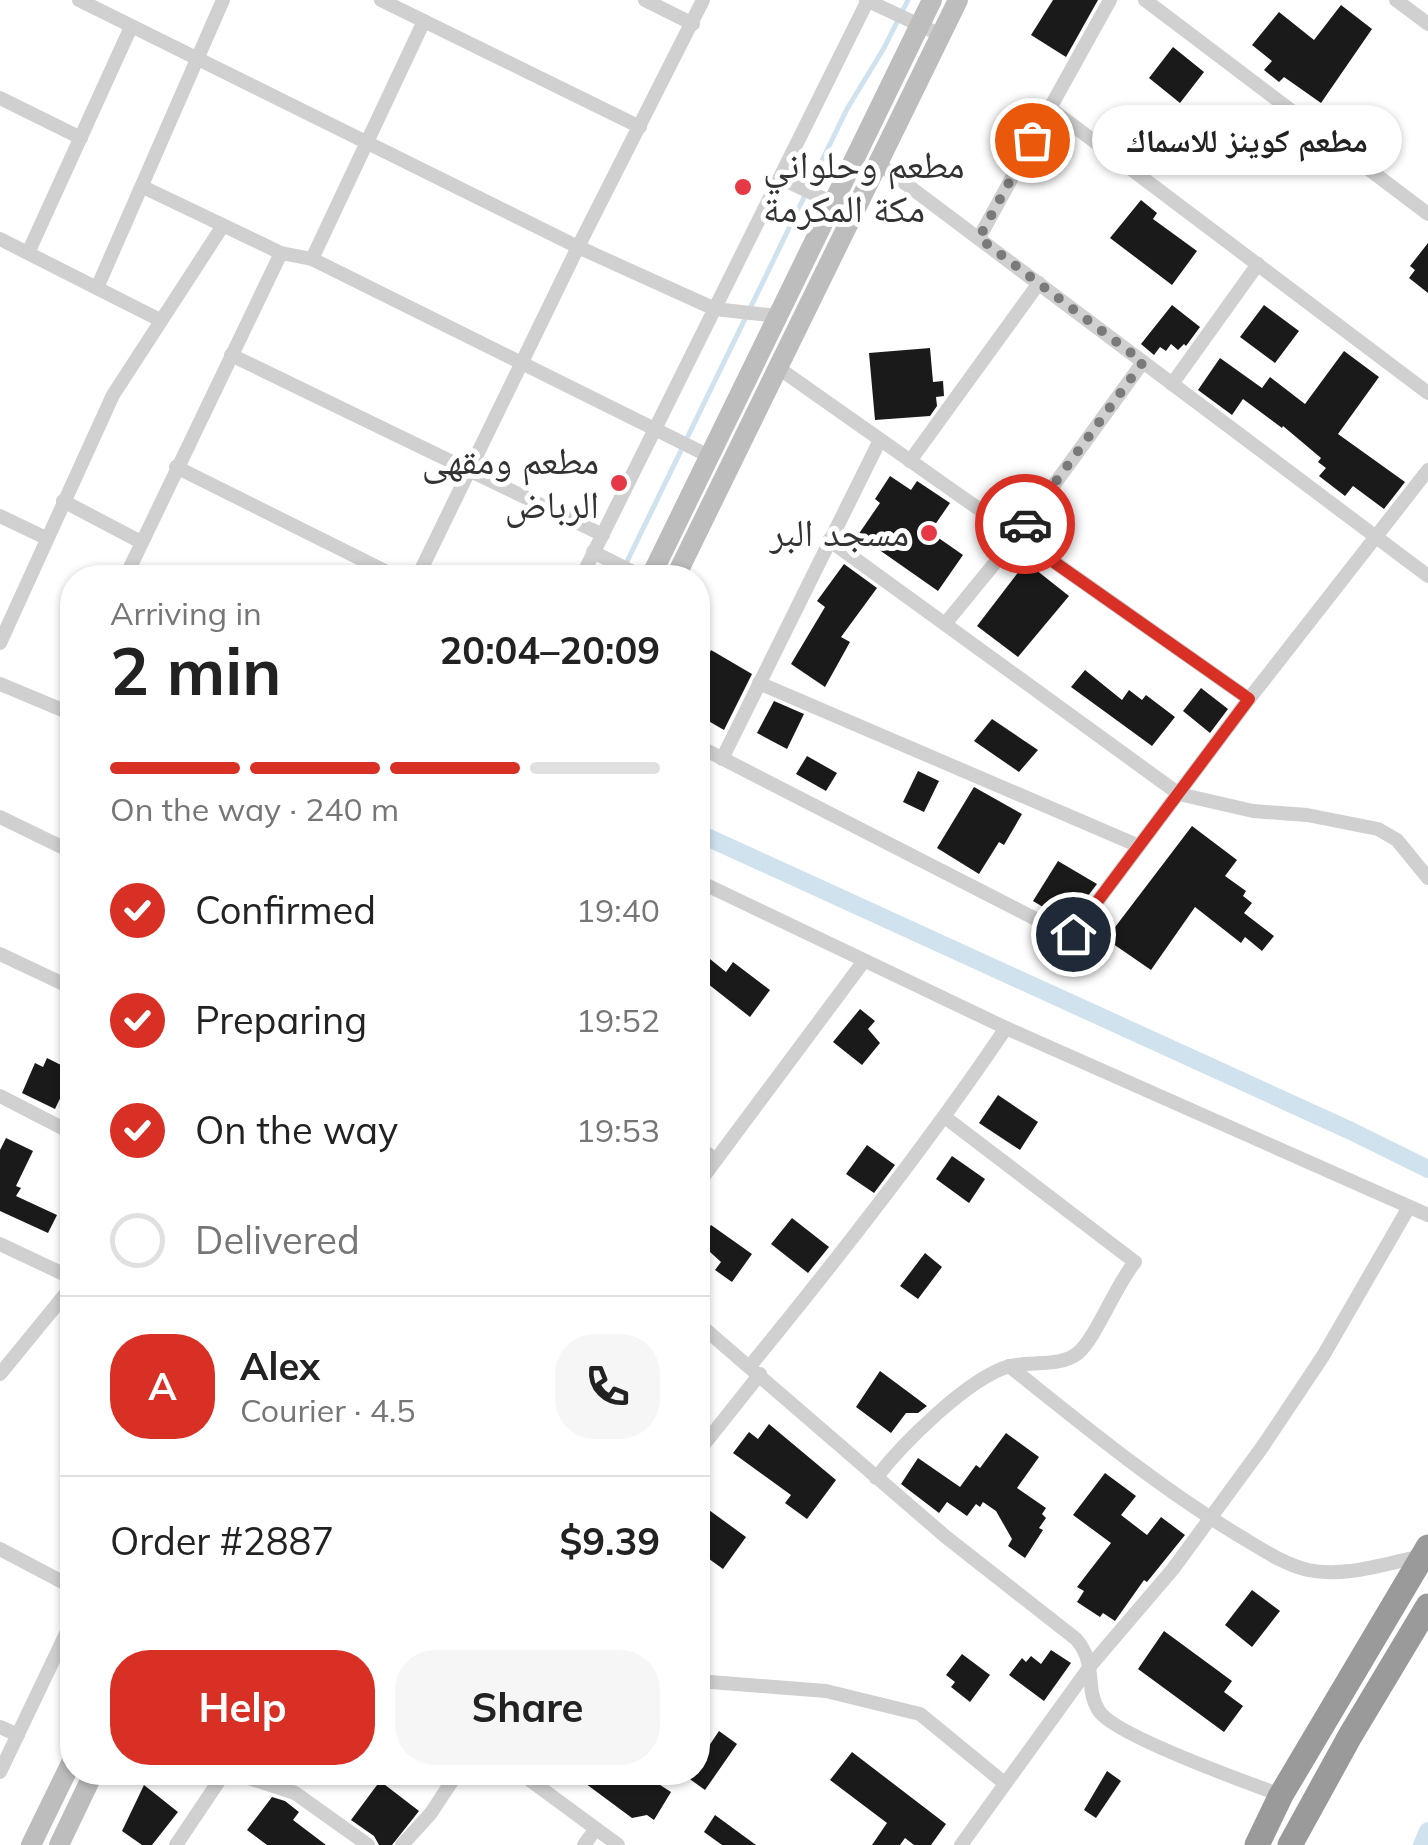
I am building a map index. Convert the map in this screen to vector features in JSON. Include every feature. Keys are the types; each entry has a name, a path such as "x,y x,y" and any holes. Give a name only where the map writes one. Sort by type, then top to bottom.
{"highway":[{"path":"1256,1845 1281,1795 1425,1551"},
{"path":"1290,1845 1428,1606"}],"street":[{"path":"79,0 578,247 715,309 777,316"},
{"path":"97,288 223,0"},
{"path":"381,0 640,127"},
{"path":"645,0 693,24"},
{"path":"423,565 704,0"},
{"path":"588,565 867,0 941,34"},
{"path":"654,565 932,0"},
{"path":"681,565 958,0"},
{"path":"979,238 1110,0"},
{"path":"1145,0 1428,214"},
{"path":"1396,0 1428,24"},
{"path":"312,259 424,21"},
{"path":"28,254 131,26"},
{"path":"0,98 81,138"},
{"path":"1050,108 1428,393"},
{"path":"878,163 1428,576"},
{"path":"780,178 833,203"},
{"path":"143,187 281,253 312,259 709,456"},
{"path":"0,643 6,612 114,395 222,227"},
{"path":"0,239 160,320"},
{"path":"131,565 281,253"},
{"path":"1172,384 1258,264"},
{"path":"910,461 1039,283"},
{"path":"230,356 602,535"},
{"path":"945,624 1017,536 1143,362"},
{"path":"777,368 1249,699"},
{"path":"722,758 880,440"},
{"path":"176,467 373,565"},
{"path":"710,752 1067,936 1080,929 1249,699 1428,470"},
{"path":"62,501 141,542"},
{"path":"0,516 46,538"},
{"path":"829,540 1179,794 1253,811 1307,815 1378,829 1398,840 1428,878"},
{"path":"594,552 621,565"},
{"path":"759,683 1139,846"},
{"path":"0,684 60,709"},
{"path":"0,817 60,846"},
{"path":"710,887 1006,1028 1428,1214"},
{"path":"0,954 60,982"},
{"path":"710,1168 864,962"},
{"path":"710,1435 828,1271 946,1118 1006,1028"},
{"path":"0,1096 60,1127"},
{"path":"876,1478 904,1442 988,1376 1009,1366 1065,1360 1078,1353 1119,1281 1135,1262 946,1118"},
{"path":"710,1156 716,1160"},
{"path":"961,1845 1091,1665 1212,1519 1324,1356 1409,1207"},
{"path":"0,1244 60,1272"},
{"path":"0,1374 60,1301"},
{"path":"710,1333 946,1538 1076,1639 1087,1652 1091,1665 1095,1705 1110,1723 1227,1776 1281,1795"},
{"path":"1009,1366 1122,1456 1212,1519 1282,1561 1312,1571 1346,1572 1425,1551"},
{"path":"0,1549 60,1581"},
{"path":"0,1772 60,1646"},
{"path":"710,1683 826,1691 920,1714 1003,1782"},
{"path":"0,1727 18,1735"},
{"path":"31,1845 61,1785"},
{"path":"59,1845 88,1785"},
{"path":"176,1845 218,1785"},
{"path":"273,1785 295,1794 368,1845"},
{"path":"402,1845 449,1785"},
{"path":"536,1785 618,1845"},
{"path":"584,1845 596,1830"}],"building":[{"path":"1053,0 1098,0 1066,57 1031,35"},
{"path":"1341,5 1372,29 1321,103 1284,77 1279,82 1264,70 1272,61 1252,45 1279,12 1314,40"},
{"path":"1173,47 1204,72 1180,103 1149,78"},
{"path":"1141,200 1157,213 1153,219 1197,251 1172,285 1110,238"},
{"path":"1428,243 1428,293 1409,278 1415,270 1410,266"},
{"path":"1172,305 1200,327 1186,346 1178,350 1171,344 1166,351 1160,347 1154,355 1141,344"},
{"path":"1264,305 1299,331 1275,363 1240,337"},
{"path":"930,348 933,382 943,381 944,396 936,397 937,406 930,416 875,420 869,353"},
{"path":"1344,351 1379,377 1338,434 1405,482 1384,509 1353,486 1345,496 1319,476 1326,468 1318,462 1321,458 1243,399 1232,415 1198,390 1220,358 1262,388 1270,377 1305,404"},
{"path":"890,476 911,490 917,481 950,503 930,532 963,555 938,591 858,535 880,503 875,499"},
{"path":"1026,562 1069,596 1018,657 977,626"},
{"path":"844,564 877,588 841,637 850,642 825,687 791,664 825,607 817,601"},
{"path":"710,652 752,674 724,730 710,722"},
{"path":"1085,670 1122,700 1129,690 1142,700 1146,695 1175,717 1152,746 1071,687"},
{"path":"1201,688 1228,709 1210,733 1183,711"},
{"path":"774,701 804,714 787,749 757,733"},
{"path":"992,719 1038,750 1019,772 974,741"},
{"path":"807,756 837,773 826,791 796,774"},
{"path":"918,771 939,781 924,812 903,802"},
{"path":"974,787 1022,814 1004,845 999,842 979,874 937,848"},
{"path":"1192,826 1237,860 1225,876 1246,891 1243,896 1252,903 1244,913 1274,936 1262,951 1245,937 1241,943 1195,907 1151,970 1106,939"},
{"path":"1058,861 1097,884 1068,922 1033,901"},
{"path":"710,959 726,972 733,962 770,990 750,1017 710,985"},
{"path":"860,1009 875,1021 868,1029 880,1043 862,1065 833,1042"},
{"path":"47,1058 60,1064 60,1099 55,1109 22,1093 35,1063 43,1067"},
{"path":"998,1095 1038,1122 1020,1150 979,1123"},
{"path":"6,1138 33,1151 16,1186 21,1188 16,1196 57,1215 48,1233 0,1211 0,1150"},
{"path":"867,1145 895,1165 874,1193 846,1174"},
{"path":"952,1156 985,1179 969,1203 936,1179"},
{"path":"792,1218 829,1247 808,1273 771,1244"},
{"path":"710,1226 752,1254 732,1282 715,1270 721,1262 710,1252"},
{"path":"925,1253 942,1267 918,1299 900,1286"},
{"path":"880,1371 927,1406 918,1413 906,1413 891,1433 856,1407"},
{"path":"769,1424 836,1480 807,1519 785,1503 791,1495 733,1453 749,1432 758,1439"},
{"path":"1006,1433 1039,1457 1017,1488 1046,1508 1042,1514 1046,1518 1039,1528 1043,1530 1025,1558 1008,1546 1012,1539 996,1511 983,1502 980,1507 976,1504 967,1516 947,1502 939,1513 901,1484 918,1458 960,1487"},
{"path":"1105,1473 1136,1496 1121,1515 1147,1535 1161,1517 1185,1535 1147,1582 1144,1580 1115,1621 1103,1613 1100,1617 1077,1602 1084,1591 1077,1587 1111,1543 1073,1515"},
{"path":"710,1511 746,1537 723,1569 710,1560"},
{"path":"1252,1590 1280,1611 1252,1647 1225,1625"},
{"path":"1164,1631 1232,1681 1224,1692 1243,1706 1224,1732 1138,1669"},
{"path":"1051,1650 1071,1663 1044,1701 1009,1675 1022,1658 1026,1662 1031,1656 1041,1664"},
{"path":"962,1654 990,1675 970,1702 951,1687 955,1682 946,1675"},
{"path":"719,1731 737,1744 710,1783 710,1744"},
{"path":"852,1752 946,1824 931,1845 914,1845 905,1838 900,1845 872,1845 887,1823 830,1780"},
{"path":"1107,1771 1121,1781 1096,1818 1084,1810"},
{"path":"144,1785 178,1812 152,1845 142,1845 122,1831"},
{"path":"377,1785 385,1785 419,1811 392,1845 379,1845 374,1836 351,1820"},
{"path":"588,1785 660,1785 671,1792 654,1820 647,1815 632,1818"},
{"path":"272,1797 299,1812 293,1820 326,1845 267,1845 247,1830"},
{"path":"715,1815 756,1845 722,1845 704,1832"}],"waterway":[{"path":"625,565 847,109 908,0"},
{"path":"710,838 1428,1169"},
{"path":"1422,1845 1428,1831"}],"way so far":[{"path":"1025,524 1143,362 979,238 1032,140"}],"place":[{"name":"مطعم كوينز للاسماك","path":"1032,140"},
{"name":"مطعم وحلواني مكة المكرمة","path":"743,187"},
{"name":"مطعم ومقهى الرباض","path":"619,483"},
{"name":"مسجد البر","path":"929,533"}],"route":[{"path":"1025,524 1017,536 1249,699 1073,934"}]}
